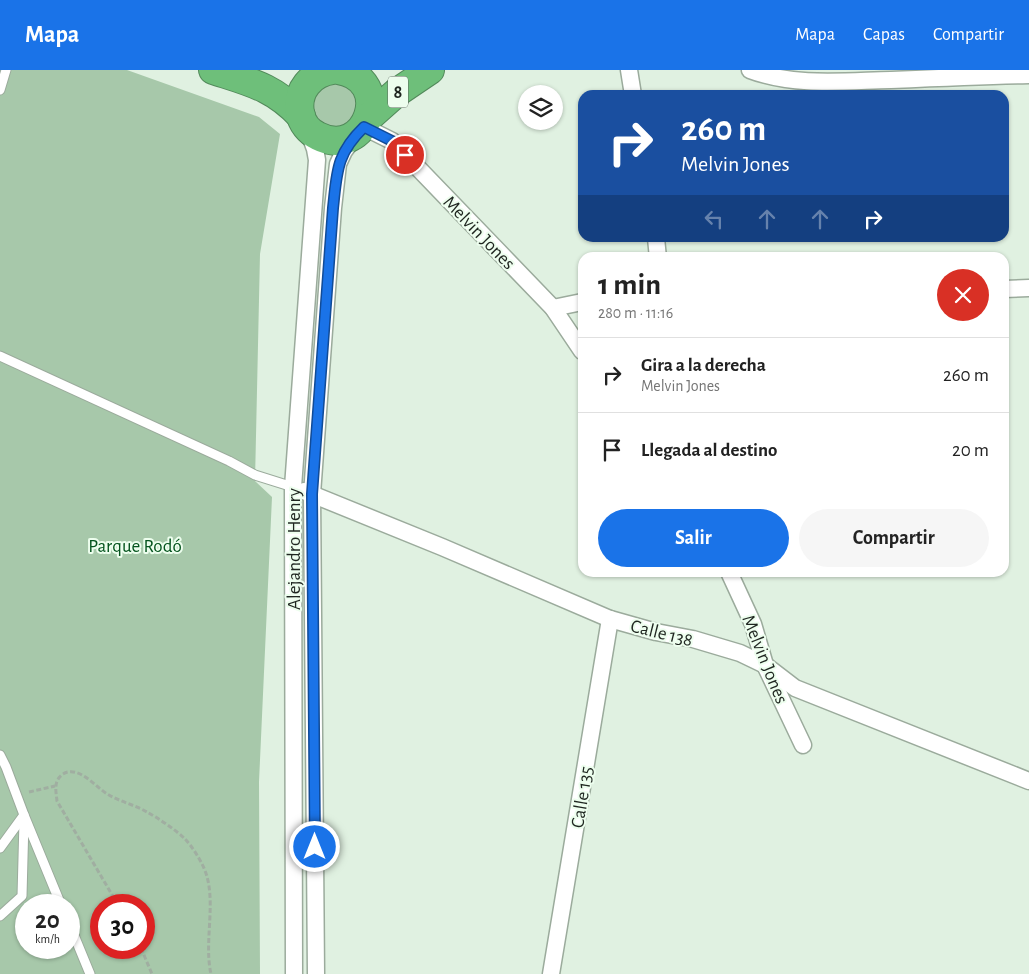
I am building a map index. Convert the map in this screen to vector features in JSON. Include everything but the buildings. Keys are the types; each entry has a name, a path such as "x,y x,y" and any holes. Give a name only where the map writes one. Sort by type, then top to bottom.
{"highway":[{"name":"8","path":"213,70 266,88 289,103 314,134 323,139 334,141 346,139 363,126 396,93 430,70"},
{"name":"8","path":"303,121 299,106 301,94 306,84 314,76 335,70 356,77 364,84 371,106 363,126"}],"street":[{"path":"629,70 632,90"},
{"path":"750,70 793,80 833,76 1029,75"},
{"name":"Alejandro Henry","path":"294,974 293,487 317,160 315,149 303,121"},
{"name":"Alejandro Henry","path":"316,974 312,494 333,208 338,164 344,151 363,126"},
{"name":"Melvin Jones","path":"363,126 392,141 553,308 578,345"},
{"path":"1009,289 1029,288"},
{"path":"553,308 578,303"},
{"name":"Calle 138","path":"293,487 442,547 610,619 656,632 693,639 740,653 765,665 795,688 1029,781"},
{"name":"Melvin Jones","path":"731,577 753,624 765,665 803,745"},
{"name":"Calle 135","path":"552,974 610,619"},
{"path":"294,943 316,945"}],"lane":[{"path":"0,90 6,70"},
{"path":"0,356 229,461 255,475 293,487"},
{"path":"0,754 56,894"},
{"path":"0,848 24,815"},
{"path":"0,916 22,896 24,815"},
{"path":"80,950 90,974"}],"path":[{"path":"112,894 58,801 55,786 59,777 66,772 74,772 90,780 107,794 148,812 186,839 203,865 210,886 208,936 211,974"},
{"path":"17,795 55,786"},
{"path":"146,959 152,974"}],"green space":[{"name":"Parque Rodó","path":"0,70 127,70 259,117 280,134 260,254 255,481 272,497 259,782 260,974 0,974"},
{"path":"331,84 339,84 351,90 357,106 351,122 339,128 331,128 319,122 313,110 313,102 319,90"}],"route":[{"path":"315,847 312,494 333,208 338,164 344,151 364,127 392,141 405,155"}]}
